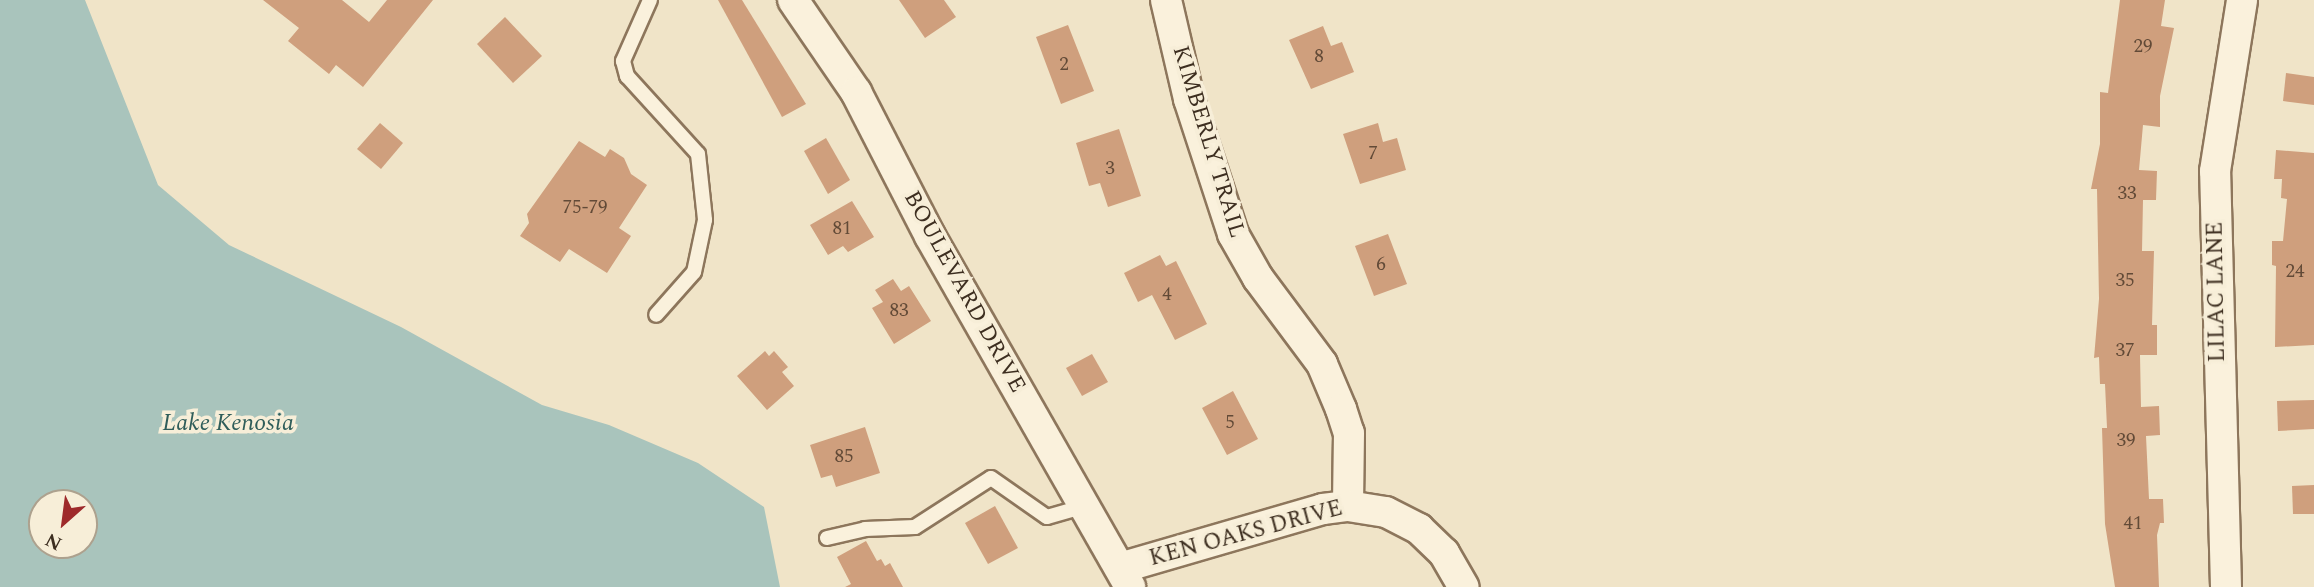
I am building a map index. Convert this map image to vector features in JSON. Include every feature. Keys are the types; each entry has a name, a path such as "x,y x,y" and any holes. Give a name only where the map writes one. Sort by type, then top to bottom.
{"street":[{"name":"BOULEVARD DRIVE","path":"793,0 856,92 930,236 1125,577"},
{"name":"KIMBERLY TRAIL","path":"1166,0 1189,99 1233,234 1258,278 1322,364 1341,409 1349,433 1348,506"},
{"name":"LILAC LANE","path":"2226,587 2215,172 2242,0"},
{"name":"KEN OAKS DRIVE","path":"1125,577 1323,509 1348,506 1386,512 1419,529 1444,553 1464,587"}],"lane":[{"path":"650,0 623,61 628,76 698,154 705,220 694,272 656,315"},
{"path":"827,538 865,529 915,527 991,478 1047,517 1085,506"}],"water":[{"name":"Lake Kenosia","path":"0,0 85,0 158,185 229,245 401,327 542,405 609,425 698,463 764,507 780,587 0,587"}],"building":[{"path":"263,0 342,0 369,22 387,0 433,0 363,87 336,65 329,74 288,41 299,28"},
{"path":"718,0 742,0 806,104 782,117"},
{"path":"899,0 944,0 956,17 925,38"},
{"path":"2120,0 2165,0 2161,26 2174,28 2160,96 2160,127 2143,125 2139,170 2157,171 2156,200 2143,200 2142,251 2154,251 2152,325 2157,325 2157,355 2140,355 2141,407 2159,406 2160,435 2146,436 2149,499 2163,499 2164,523 2160,523 2157,535 2159,587 2115,587 2105,524 2102,428 2107,428 2105,384 2100,384 2099,357 2094,358 2099,299 2097,189 2091,189 2100,144 2100,92 2108,93"},
{"path":"505,17 542,56 513,83 477,44"},
{"path":"1068,25 1094,91 1061,104 1036,37"},
{"path":"1323,26 1331,46 1342,42 1354,72 1311,89 1289,40"},
{"path":"2286,73 2314,77 2314,105 2283,101"},
{"path":"380,123 403,143 381,169 357,149"},
{"path":"1378,123 1383,142 1397,138 1406,170 1360,184 1343,134"},
{"path":"1119,129 1141,196 1108,207 1100,183 1089,186 1076,143"},
{"path":"826,138 850,180 828,194 804,151"},
{"path":"579,141 605,157 610,149 624,158 631,174 647,185 619,228 631,236 607,273 569,249 560,262 520,236 529,223 527,214"},
{"path":"2276,150 2314,153 2314,345 2275,347 2276,266 2272,265 2272,241 2283,241 2287,199 2281,198 2282,179 2274,179"},
{"path":"852,201 874,237 848,252 843,246 828,255 810,225"},
{"path":"1388,234 1407,284 1374,296 1355,246"},
{"path":"1160,255 1166,266 1176,261 1207,324 1175,340 1152,295 1138,302 1124,273"},
{"path":"893,279 901,291 909,286 931,321 894,344 872,308 883,302 875,290"},
{"path":"765,351 769,356 774,351 788,367 782,372 794,386 767,410 737,376"},
{"path":"1092,354 1108,382 1082,396 1066,368"},
{"path":"1233,391 1258,439 1227,455 1202,408"},
{"path":"2314,400 2314,429 2278,431 2277,401"},
{"path":"865,427 880,473 836,487 832,475 821,478 810,445"},
{"path":"2314,485 2314,514 2293,514 2292,486"},
{"path":"995,506 1018,548 988,564 965,523"},
{"path":"866,541 877,561 881,559 885,566 890,563 903,587 845,587 851,584 837,557"}]}
